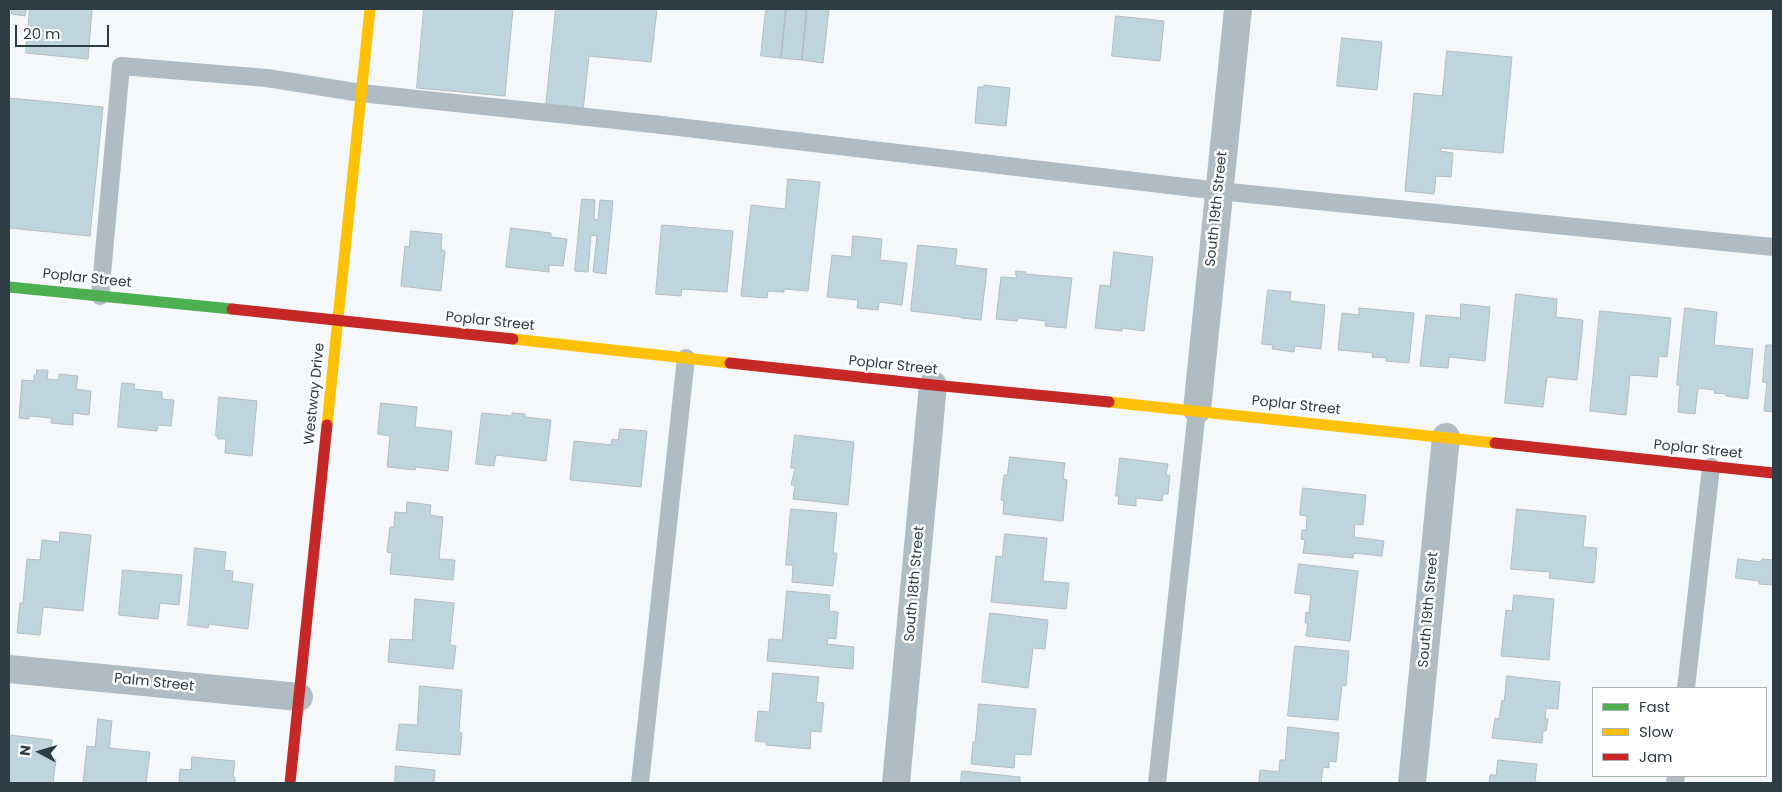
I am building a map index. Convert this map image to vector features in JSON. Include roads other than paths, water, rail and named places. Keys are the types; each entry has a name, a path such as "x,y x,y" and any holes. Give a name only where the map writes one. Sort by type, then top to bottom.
{"street":[{"name":"Westway Drive","path":"290,783 370,9"},
{"name":"South 19th Street","path":"1197,410 1238,9"},
{"name":"Poplar Street","path":"9,287 337,320 933,385 1197,410 1773,473"},
{"name":"South 18th Street","path":"896,783 933,385"},
{"name":"South 19th Street","path":"1412,783 1446,437"},
{"name":"Palm Street","path":"9,669 300,697"}],"lane":[{"path":"100,296 121,66 267,78 361,93 653,124 1219,191 1773,247"},
{"path":"640,783 686,358"},
{"path":"1157,783 1197,410"},
{"path":"1686,687 1712,466"}]}
